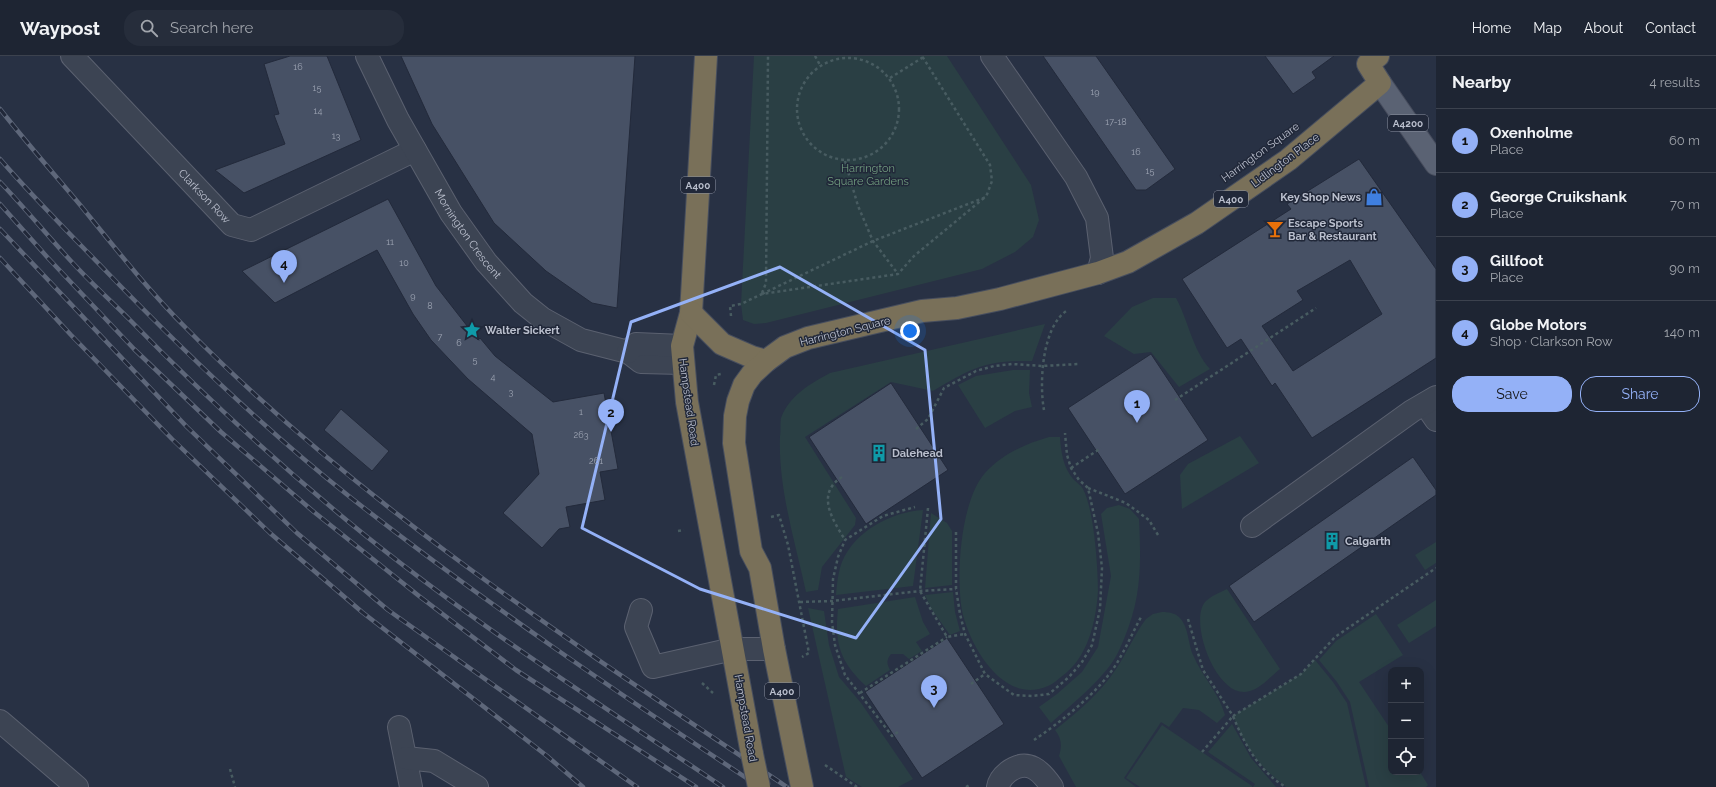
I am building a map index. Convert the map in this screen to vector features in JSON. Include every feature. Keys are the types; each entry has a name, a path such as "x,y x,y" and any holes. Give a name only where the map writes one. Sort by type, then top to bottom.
{"highway":[{"name":"Hampstead Road","path":"706,56 691,313 682,354 687,402 759,787"},
{"name":"A4200","path":"1369,59 1380,83"},
{"name":"Lidlington Place","path":"1098,273 1128,262 1197,223 1288,160 1380,83"},
{"name":"Harrington Square","path":"774,649 760,568 751,551 734,443 734,425 738,402 744,385 752,374 785,347 808,338 922,311 957,308 1000,299 1098,273"},
{"path":"691,313 722,344 752,357 766,361"},
{"name":"A400","path":"774,649 802,787"}],"main road":[{"name":"A4200","path":"1380,83 1436,164"}],"street":[{"name":"Clarkson Row","path":"72,56 232,225 251,230 415,150"},
{"name":"Mornington Crescent","path":"367,56 384,94 466,236 523,303 543,319 563,331 587,342 628,352 641,362 682,354"},
{"path":"992,56 1076,177 1097,218 1102,258 1098,273"},
{"path":"1252,526 1412,411 1432,407"},
{"path":"641,610 636,627 653,667 733,649 774,649"},
{"path":"0,721 77,787"},
{"path":"399,727 411,787"},
{"path":"406,758 434,761 477,787"},
{"path":"998,787 1002,777 1016,766 1025,766 1035,768 1042,773 1052,787"}],"path":[{"path":"762,294 766,283 768,56"},
{"path":"815,56 820,65"},
{"path":"844,57 870,61 890,78 900,100 897,128 876,153 845,161 817,151 800,130 798,94 812,71 820,65 844,57"},
{"path":"762,294 898,274 914,256 986,196 992,181 990,165 924,57 890,78"},
{"path":"845,161 858,206 872,241 898,274"},
{"path":"732,321 730,306 741,304 872,241 986,196"},
{"path":"1044,410 1041,397 1042,366 1047,343 1061,314 1074,306"},
{"path":"1175,400 1316,308"},
{"path":"916,429 928,418 944,388 976,371 994,366 1012,364 1042,366 1079,364"},
{"path":"1065,433 1067,455 1071,468 1079,480 1088,488 1126,503 1149,520 1158,535"},
{"path":"1071,468 1101,448"},
{"path":"842,477 831,487 828,494 830,514 846,540"},
{"path":"956,532 956,589 964,634 985,674 1014,695 1032,696 1049,694 1069,677 1082,662 1092,645 1100,609 1102,568 1098,533 1088,488"},
{"path":"898,732 892,736 846,675 835,645 832,622 833,579 838,557 846,540 883,516 915,507"},
{"path":"928,508 920,591 947,637"},
{"path":"765,517 779,515 788,545 809,653 800,658"},
{"path":"678,532 685,530"},
{"path":"1202,752 1233,716 1301,674 1335,637 1436,568"},
{"path":"800,602 832,601 920,591 956,589"},
{"path":"1032,742 1052,728 1095,690 1116,664 1141,617"},
{"path":"1188,619 1203,670 1233,716 1242,737 1253,755 1267,772 1286,787"},
{"path":"860,693 947,637 964,634"},
{"path":"971,684 985,674"},
{"path":"230,768 234,787"},
{"path":"966,787 974,782"},
{"path":"850,783 856,787"}],"highlighted area":[{"path":"780,267 925,350 941,519 856,638 700,589 582,528 631,322"}],"green space":[{"name":"Harrington Square Gardens","path":"754,56 947,56 1031,185 1039,220 1033,237 1015,252 982,269 766,323 754,324 743,320 741,304"},
{"path":"1153,298 1176,298 1199,353 1210,369 1179,387 1151,352 1134,354 1104,336 1132,307"},
{"path":"1045,324 1032,361 1002,362 980,367 958,376 933,391 891,382 805,437 856,518 855,525 822,567 818,590 806,592 784,495 780,456 781,418 789,403 801,391 830,373"},
{"path":"1013,370 1030,370 1029,393 1032,407 1015,411 985,428 958,385 976,376"},
{"path":"1240,436 1259,463 1182,509 1180,475 1188,464"},
{"path":"1049,437 1060,437 1062,454 1067,470 1074,480 1080,485 1087,498 1095,538 1098,591 1093,627 1084,650 1078,660 1052,684 1032,690 1018,688 1005,681 993,671 974,644 967,629 963,615 960,562 965,521 970,502 985,473 999,460 1014,450"},
{"path":"1119,505 1130,509 1139,519 1139,580 1130,623 1118,653 1109,667 1085,692 1051,723 1039,707 1057,694 1082,672 1098,647 1111,576 1101,514 1107,508"},
{"path":"923,510 913,586 836,595 842,562 848,551 865,532 887,519"},
{"path":"931,513 947,523 952,531 952,585 925,588"},
{"path":"1436,542 1436,563 1425,570 1415,555"},
{"path":"1227,589 1280,669 1262,685 1250,691 1238,691 1227,684 1217,672 1208,657 1203,640 1200,624 1201,610 1208,599"},
{"path":"953,592 955,612 960,631 950,635 932,610 925,595"},
{"path":"915,597 923,622 930,634 916,642 922,651 909,659 903,654 891,654 888,658 888,666 890,670 866,686 857,678 845,661 841,652 837,633 838,609"},
{"path":"1436,600 1436,626 1409,643 1397,625"},
{"path":"808,608 824,611 829,645 839,677 861,703 913,779 898,787 862,787 846,777"},
{"path":"1162,612 1176,615 1182,621 1187,631 1191,651 1219,699 1225,715 1217,723 1199,710 1183,708 1169,727 1161,722 1124,778 1136,787 1076,787 1059,756 1061,743 1055,730 1103,687 1120,663 1146,619 1153,614"},
{"path":"1376,614 1403,655 1359,682 1388,726 1388,775 1422,775 1428,785 1426,787 1369,787 1350,702 1337,682 1319,660 1336,641"},
{"path":"1315,660 1333,682 1347,703 1366,787 1286,787 1267,771 1253,755 1242,737 1233,716 1301,674"},
{"path":"1232,724 1251,758 1276,787 1253,787 1255,784 1208,752"},
{"path":"1162,725 1252,787 1140,787 1126,778"}],"building":[{"path":"290,56 327,56 361,140 244,193 215,170 285,144 274,115 279,114 264,64"},
{"path":"401,56 635,56 617,308 592,303 546,271 494,223 432,124"},
{"path":"1043,56 1096,56 1175,169 1146,190 1136,190"},
{"path":"1265,56 1334,56 1312,72 1316,78 1293,94"},
{"path":"1359,159 1436,269 1436,358 1312,438 1275,383 1272,386 1241,339 1227,348 1182,279 1291,209 1287,204","holes":["1350,260 1382,314 1293,371 1262,326 1303,300 1297,291"]},
{"path":"388,199 436,286 478,340 480,338 495,356 553,402 604,393 618,469 600,472 605,500 566,507 570,527 559,529 542,548 503,513 539,474 532,434 468,379 431,340 413,314 377,250 275,303 242,271"},
{"path":"1151,354 1208,440 1125,494 1068,408"},
{"name":"Dalehead","path":"891,383 948,470 866,524 809,437"},
{"path":"341,409 389,451 372,471 324,430"},
{"name":"Calgarth","path":"1413,457 1436,490 1436,495 1254,622 1229,586"},
{"path":"947,638 1004,724 922,778 865,692"}],"railway":[{"path":"0,109 132,269 173,315 255,395 326,457 475,573 630,682 787,787"},
{"path":"0,159 50,214 161,327 253,415 317,470 400,536 501,610 656,718 760,787"},
{"path":"0,182 77,268 183,373 265,450 350,523 395,559 487,627 723,787"},
{"path":"0,204 48,258 134,349 221,432 314,512 419,596 516,670 696,787"},
{"path":"0,229 187,427 297,533 388,610 637,787"},
{"path":"0,258 71,335 172,439 270,533 362,612 547,756 583,787"}],"place":[{"name":"Key Shop News","path":"1374,197"},
{"name":"Escape Sports Bar & Restaurant","path":"1275,229"},
{"name":"Globe Motors","path":"284,283"},
{"name":"Walter Sickert","path":"472,330"},
{"name":"Oxenholme","path":"1137,423"},
{"name":"George Cruikshank","path":"611,432"},
{"name":"Dalehead","path":"879,453"},
{"name":"Calgarth","path":"1332,541"},
{"name":"Gillfoot","path":"934,708"}]}
